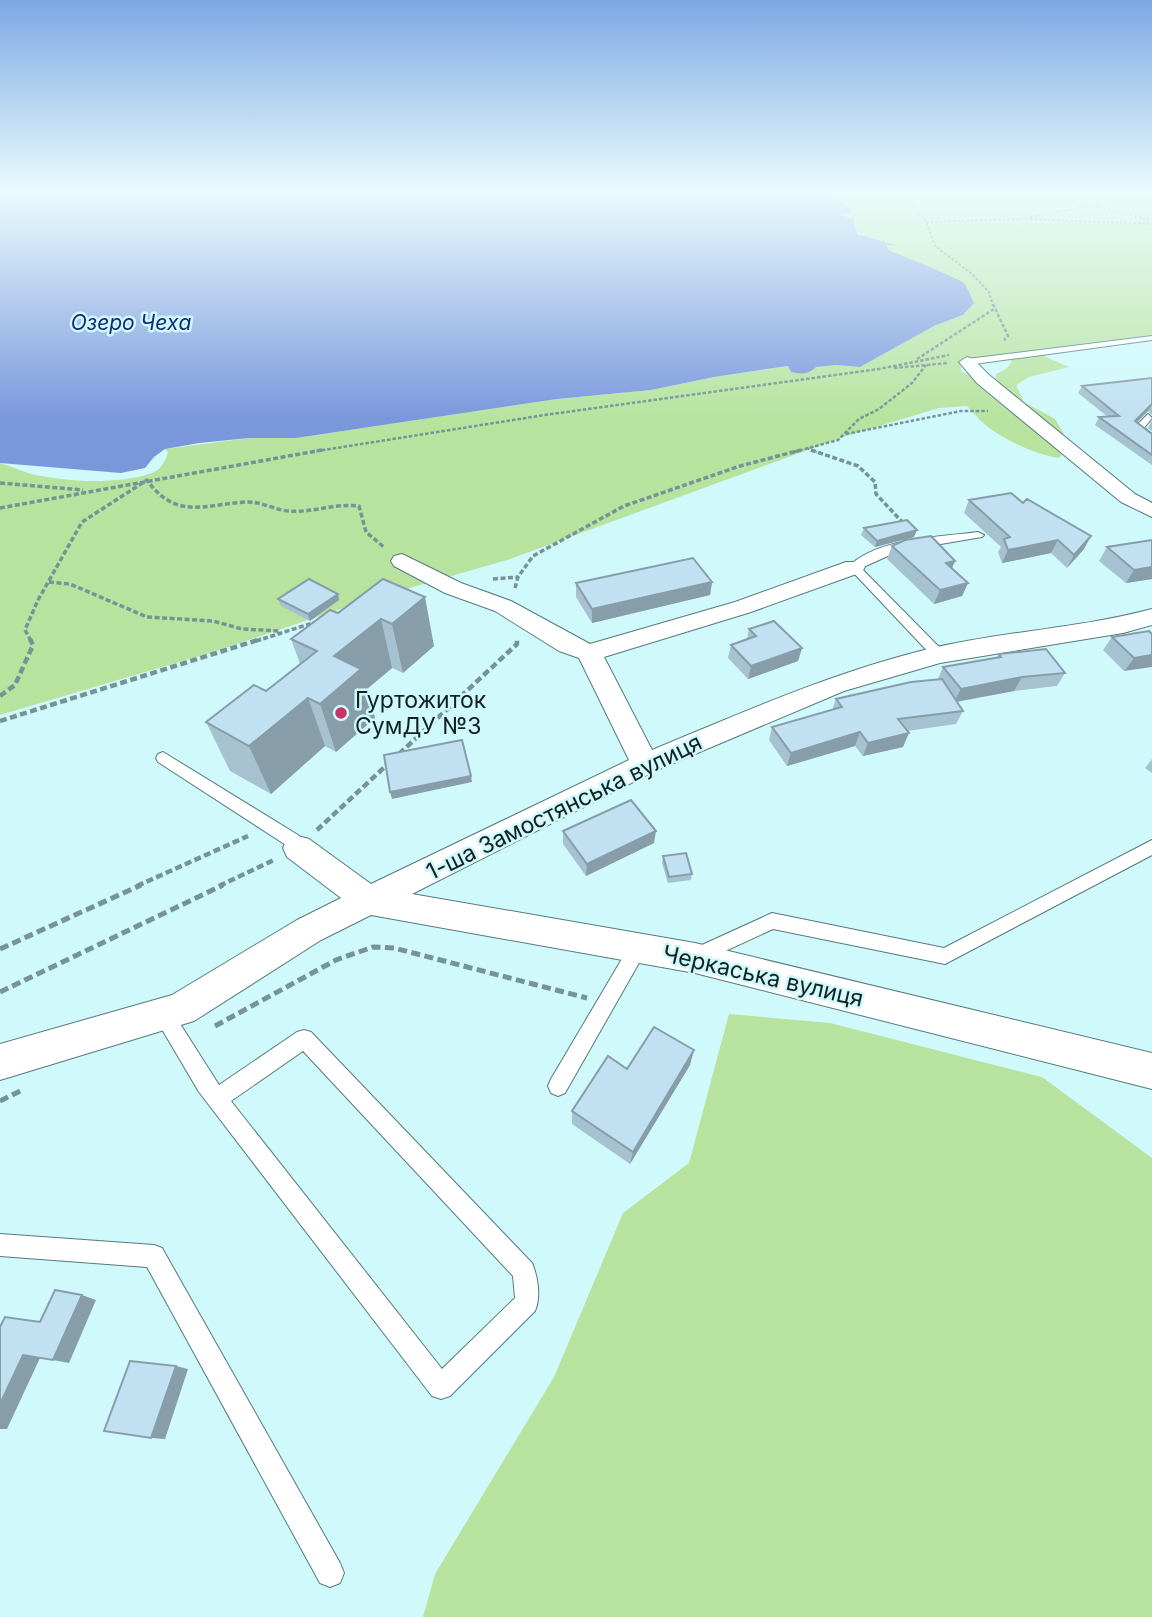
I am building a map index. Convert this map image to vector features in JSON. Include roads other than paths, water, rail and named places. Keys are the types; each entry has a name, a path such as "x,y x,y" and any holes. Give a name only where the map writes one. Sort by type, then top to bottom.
{"street":[{"path":"962,358 983,379 1128,498 1152,511"},
{"path":"402,561 439,581 503,606 568,645 589,653 743,607 854,567"},
{"name":"1-ша Замостянська вулиця","path":"0,1062 181,1009 309,930 645,764 835,685 939,654 1114,628 1152,617"},
{"path":"589,653 645,764"},
{"path":"298,848 369,901"},
{"name":"Черкаська вулиця","path":"369,901 695,957 1152,1071"}],"lane":[{"path":"962,358 1152,338"},
{"path":"1148,417 1139,428 1152,439"},
{"path":"939,654 854,567 866,557 978,536"},
{"path":"163,758 269,826 298,848"},
{"path":"695,957 772,921 945,956 1152,848"},
{"path":"558,1086 638,948"},
{"path":"163,1014 217,1099 441,1387 527,1303 524,1271 304,1039 217,1099"},
{"path":"0,1245 154,1256 330,1573"}],"water":[{"name":"Озеро Чеха","path":"0,267 931,267 964,283 974,303 963,315 934,326 860,367 816,367 807,373 801,373 791,372 788,366 651,390 557,399 296,438 249,438 199,443 165,449 145,468 121,473 0,463"}],"place":[{"name":"Гуртожиток СумДУ №3","path":"341,713"}]}
